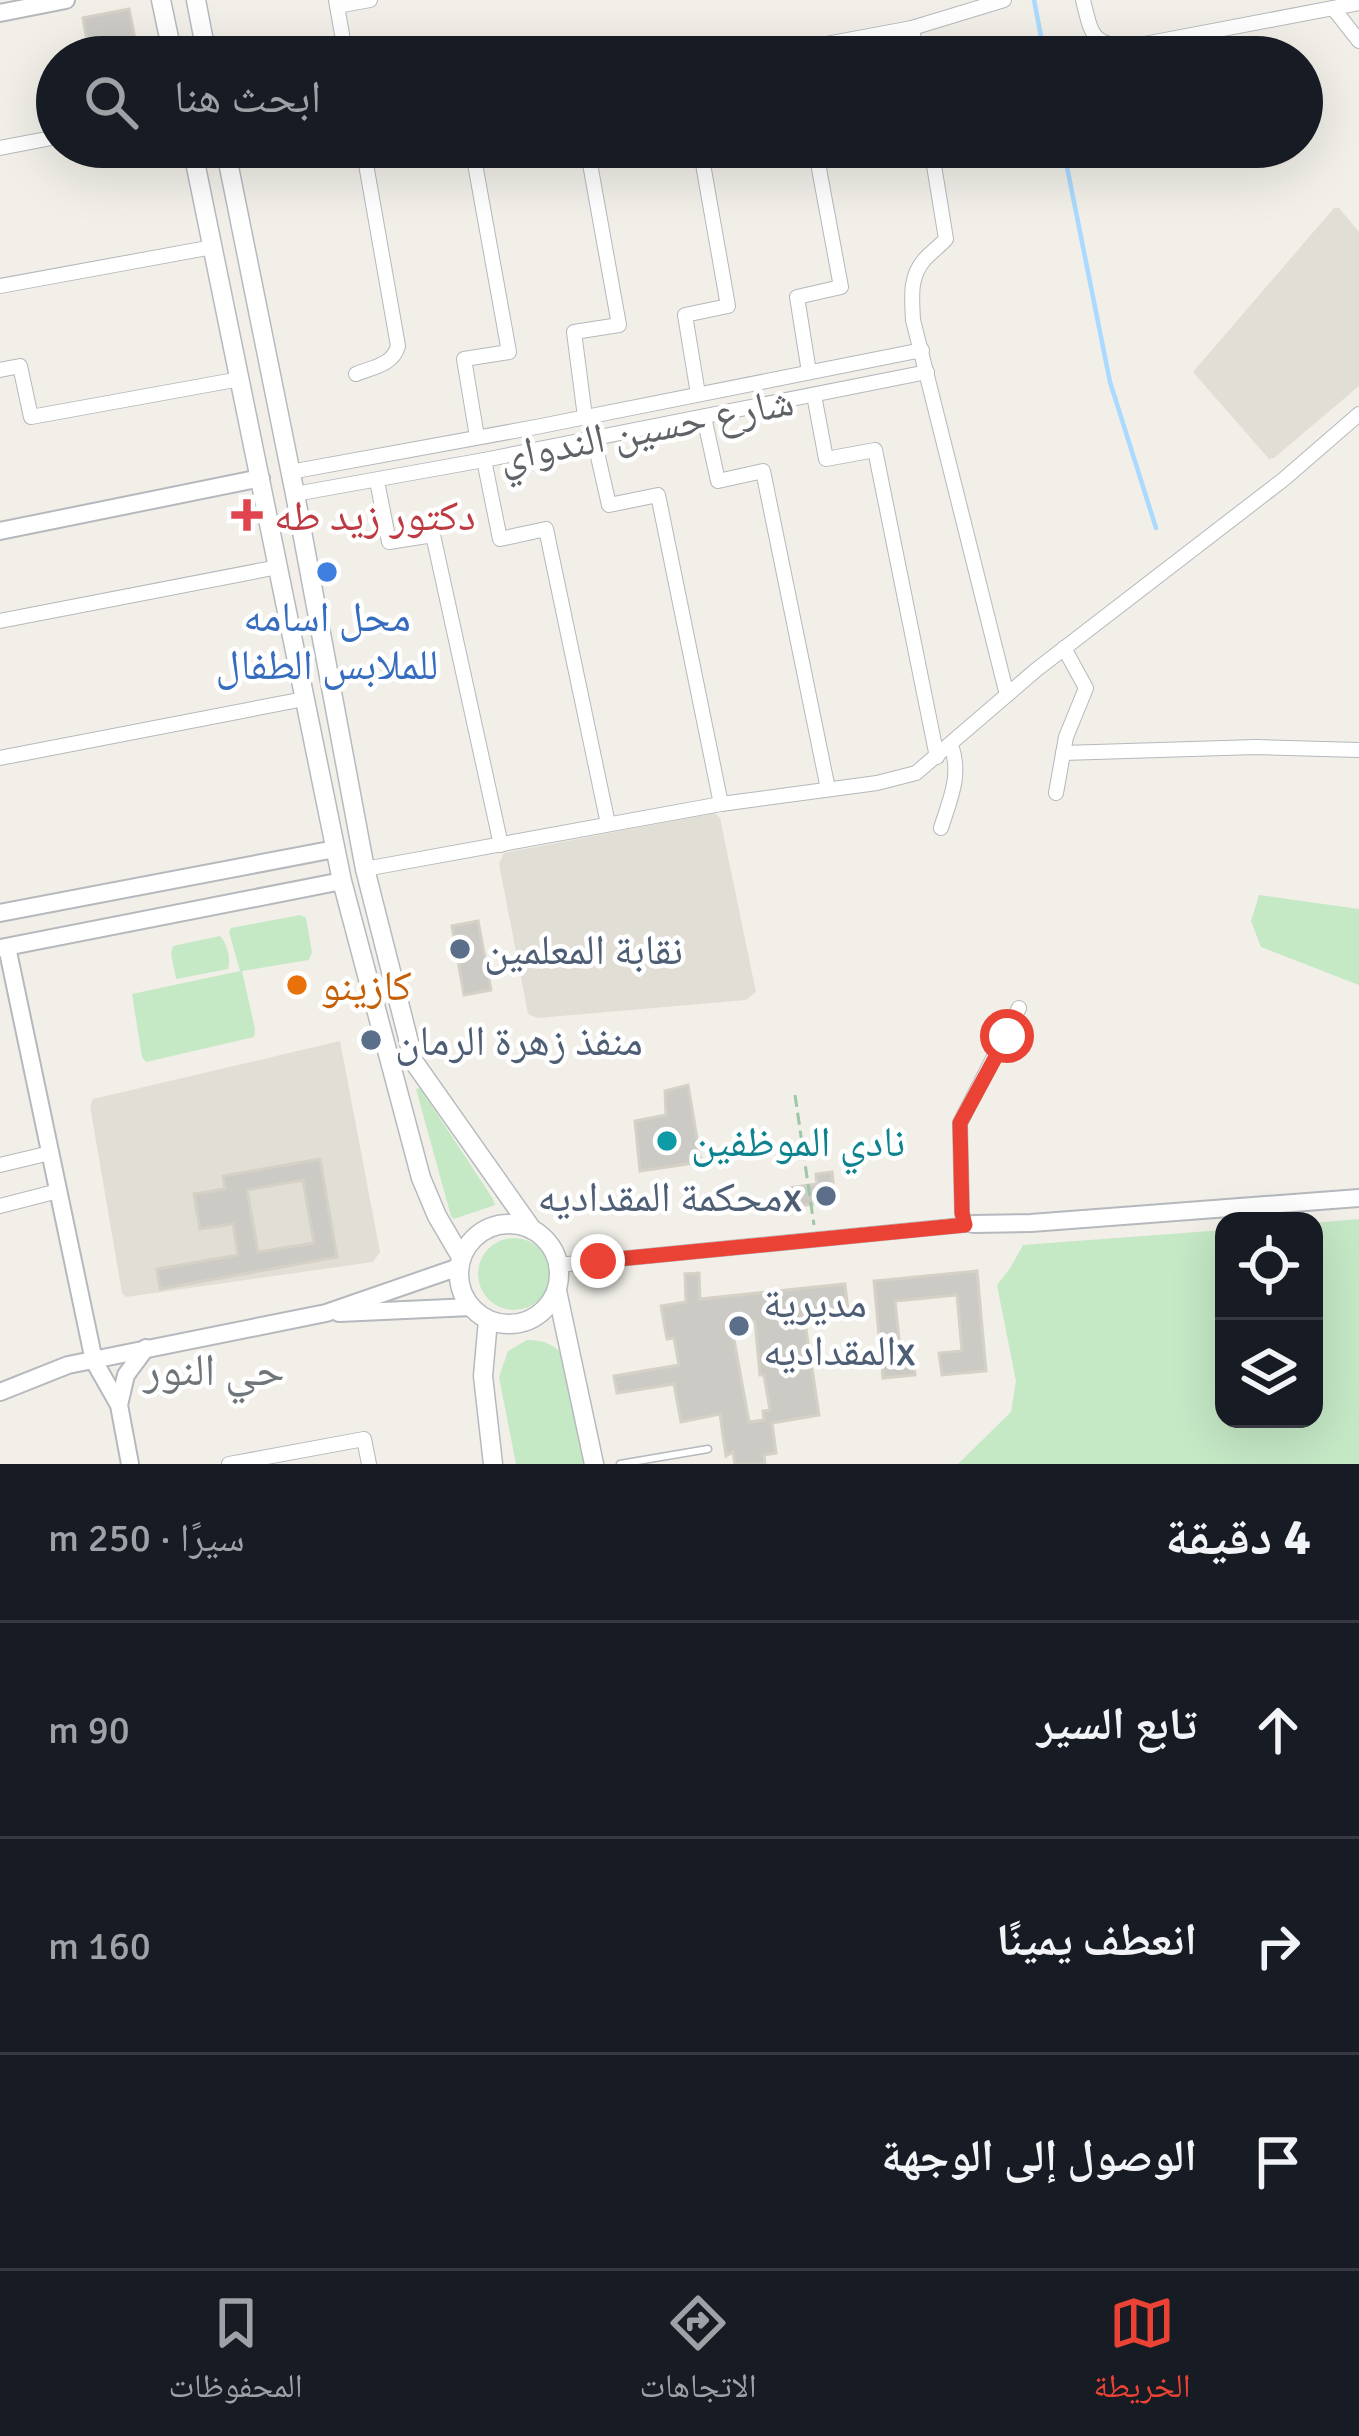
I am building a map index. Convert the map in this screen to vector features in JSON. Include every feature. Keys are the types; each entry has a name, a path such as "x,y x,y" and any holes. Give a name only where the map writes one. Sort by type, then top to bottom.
{"main road":[{"path":"161,0 169,36"},
{"path":"196,0 203,36"},
{"path":"196,168 342,881 421,1178 460,1262 460,1288 471,1307 488,1319 508,1324 529,1321 546,1309 556,1291"},
{"path":"229,168 365,868 414,1062 531,1228 547,1241 558,1264 556,1291 594,1464"},
{"path":"460,1262 472,1239 490,1227 510,1223 531,1228"},
{"path":"488,1319 482,1376 493,1464"}],"street":[{"path":"0,13 66,0"},
{"path":"342,36 336,3 370,0"},
{"path":"875,36 1004,0"},
{"path":"1084,0 1090,32 1095,36"},
{"path":"1187,36 1359,3"},
{"path":"1334,8 1359,41"},
{"path":"912,28 913,36"},
{"path":"0,148 36,141"},
{"path":"356,374 389,362 398,346 366,168"},
{"path":"476,168 509,352 464,359 477,437"},
{"path":"585,417 574,332 619,325 591,168"},
{"path":"698,394 685,315 728,306 704,168"},
{"path":"809,372 797,297 842,287 819,168"},
{"path":"934,168 946,239 920,265 911,287 913,320 1006,695"},
{"path":"0,286 213,247"},
{"name":"شارع حسين الندواي","path":"290,472 922,350"},
{"path":"0,370 20,366 31,417 240,380"},
{"name":"شارع حسين الندواي","path":"295,494 927,372"},
{"path":"814,395 826,459 875,450 938,757"},
{"path":"365,868 916,773 1006,695 1285,479 1359,414"},
{"path":"704,417 718,481 763,471 828,789"},
{"path":"594,439 609,505 658,495 722,804"},
{"path":"484,460 500,539 546,529 608,824"},
{"path":"0,531 261,478"},
{"path":"377,481 388,542 433,535 501,845"},
{"path":"0,621 278,567"},
{"path":"1056,793 1075,710 1086,688 1064,648"},
{"path":"0,758 304,699"},
{"path":"941,828 956,781 951,745"},
{"path":"1063,753 1256,747 1359,750"},
{"path":"0,913 335,849"},
{"path":"130,1464 119,1405 94,1361 3,947 342,881"},
{"path":"969,1225 962,1213 960,1123 1019,1008"},
{"path":"0,1165 50,1153"},
{"path":"0,1206 58,1190"},
{"path":"558,1264 969,1225 1359,1198"},
{"path":"0,1393 68,1365 326,1312 460,1262"},
{"path":"326,1312 471,1307"},
{"path":"119,1405 126,1375 146,1348"},
{"path":"229,1464 278,1460 364,1438 369,1464"}],"lane":[{"path":"620,1464 708,1449"}],"path":[{"path":"795,1095 816,1239"}],"shaded area":[{"path":"1334,208 1359,232 1359,386 1269,459 1193,372"},
{"path":"715,813 720,818 756,992 746,1000 538,1018 528,1014 499,864 504,853"},
{"path":"340,1041 380,1252 373,1262 126,1297 90,1106 93,1099"}],"green space":[{"path":"1259,895 1359,909 1359,985 1261,947 1251,921"},
{"path":"300,915 306,918 309,960 242,971 254,1037 146,1062 132,994 240,971 231,928"},
{"path":"220,936 228,951 228,969 176,979 173,946"},
{"path":"420,1088 495,1205 454,1219 451,1216 416,1089"},
{"path":"1359,1219 1359,1464 958,1464 1011,1412 1016,1381 997,1285 1023,1245 1215,1231 1215,1428 1323,1428 1323,1222"},
{"path":"514,1238 540,1248 550,1274 540,1300 514,1310 488,1300 478,1274 488,1248"},
{"path":"527,1340 550,1344 566,1360 586,1464 516,1464 499,1377 508,1351"}],"building":[{"path":"129,9 134,36 86,36 83,18"},
{"path":"478,921 491,990 464,995 452,926"},
{"name":"نادي الموظفين","path":"688,1085 701,1162 640,1171 635,1121 666,1115 665,1091"},
{"path":"320,1159 337,1257 160,1289 157,1269 238,1255 233,1224 200,1229 194,1194 225,1189 223,1176","holes":["303,1180 314,1243 258,1252 247,1190"]},
{"path":"832,1172 835,1201 791,1207 788,1188 817,1184 816,1174"},
{"path":"977,1271 986,1371 942,1375 939,1353 962,1351 957,1295 895,1301 901,1358 913,1357 915,1375 883,1378 874,1281"},
{"path":"699,1273 700,1299 845,1284 848,1311 804,1316 819,1415 772,1423 776,1453 764,1455 765,1464 735,1464 733,1452 726,1456 720,1414 681,1422 674,1384 617,1393 614,1376 679,1365 674,1338 667,1339 661,1306 686,1302 685,1274","holes":["755,1321 760,1375 764,1375 770,1410 763,1411 764,1420 749,1422 731,1323"]}],"waterway":[{"path":"1034,0 1041,36"},
{"path":"1067,168 1110,382 1156,528"}],"place":[{"name":"دكتور زيد طه","path":"247,515"},
{"name":"محل اسامه للملابس الطفال","path":"327,572"},
{"name":"نقابة المعلمين","path":"460,949"},
{"name":"كازينو","path":"297,985"},
{"name":"منفذ زهرة الرمان","path":"371,1040"},
{"name":"نادي الموظفين","path":"667,1141"},
{"name":"محكمة المقداديهx","path":"826,1196"},
{"name":"مديرية المقداديهx","path":"739,1326"}],"district":[{"name":"حي النور","path":"214,1369"}],"route":[{"path":"598,1261 965,1225 960,1123 1007,1036"}]}
